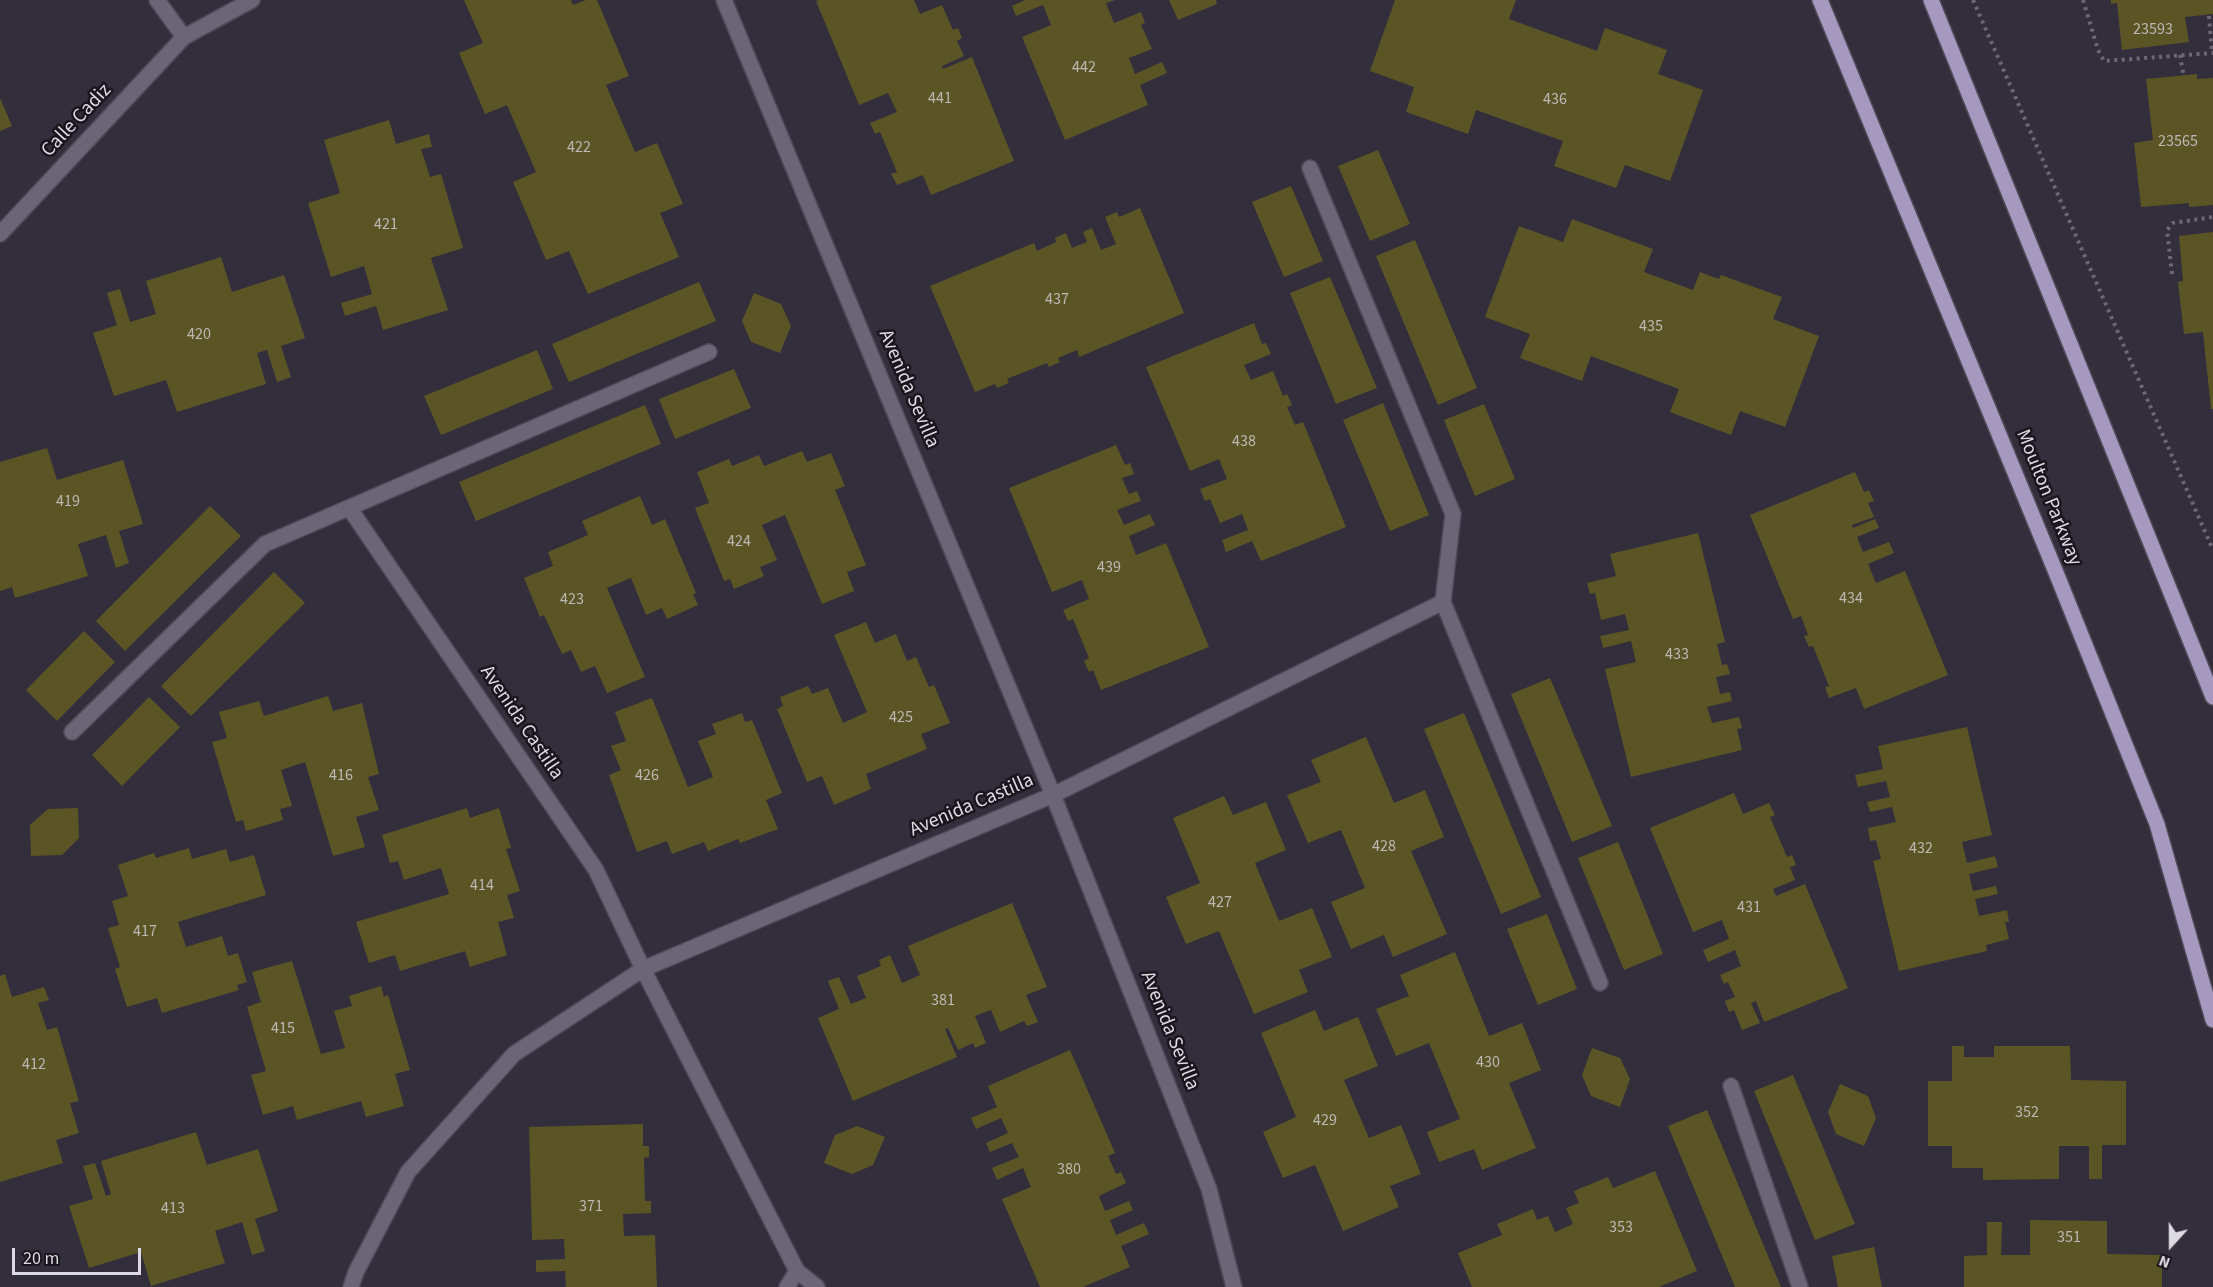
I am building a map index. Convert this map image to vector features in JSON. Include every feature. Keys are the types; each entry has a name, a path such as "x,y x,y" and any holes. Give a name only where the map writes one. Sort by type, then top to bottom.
{"main road":[{"name":"Moulton Parkway","path":"1820,0 2157,824 2213,1020"},
{"path":"1930,0 2213,697"}],"street":[{"path":"157,0 184,37"},
{"name":"Calle Cadiz","path":"0,234 184,37 252,0"},
{"name":"Avenida Sevilla","path":"724,0 1053,795 1209,1189 1234,1287"},
{"path":"1310,168 1453,514 1443,602 1600,982"},
{"path":"72,732 265,544 709,352"},
{"name":"Avenida Castilla","path":"350,509 596,870 643,969 797,1271"},
{"path":"1053,795 1443,602"},
{"name":"Avenida Castilla","path":"351,1287 356,1272 408,1172 514,1054 643,969 1053,795"},
{"path":"1731,1086 1800,1287"},
{"path":"787,1287 797,1271 817,1287"}],"path":[{"path":"1973,0 2213,550"},
{"path":"2083,0 2098,50 2104,61 2212,53 2209,16"},
{"path":"2180,55 2183,73"},
{"path":"2172,274 2167,230 2173,223 2213,217"}],"building":[{"path":"464,0 571,0 573,5 586,0 597,0 629,76 606,85 635,152 657,143 683,204 660,213 679,257 588,294 569,251 546,260 513,182 536,172 507,105 485,114 459,53 483,43"},
{"path":"914,0 920,14 942,5 953,30 958,28 962,38 957,41 964,56 942,66 943,69 972,57 1014,161 931,195 923,175 897,185 891,174 897,172 880,132 875,134 870,123 897,112 888,93 859,105 816,1"},
{"path":"1025,0 1115,0 1106,3 1114,23 1141,12 1145,23 1141,25 1152,49 1129,58 1135,74 1162,62 1167,73 1140,85 1148,105 1065,140 1022,37 1051,25 1043,5 1016,16 1012,6"},
{"path":"1169,0 1216,0 1217,4 1178,20"},
{"path":"1395,0 1516,0 1509,19 1597,51 1605,28 1667,50 1658,74 1703,90 1670,181 1625,165 1616,188 1554,166 1563,141 1476,110 1468,134 1406,112 1414,87 1370,71"},
{"path":"2111,0 2213,0 2213,14 2185,17 2189,42 2122,50 2117,3 2111,4"},
{"path":"2197,74 2197,79 2213,78 2213,205 2189,207 2189,203 2141,207 2134,143 2153,140 2146,79"},
{"path":"0,98 12,126 0,131"},
{"path":"389,120 396,144 429,134 432,147 421,149 430,177 441,174 463,248 431,258 448,310 383,330 376,306 345,316 341,303 372,294 364,266 331,277 308,203 340,193 324,140"},
{"path":"1378,150 1410,224 1370,241 1338,166"},
{"path":"1291,186 1323,261 1284,277 1252,202"},
{"path":"1140,208 1184,313 1079,357 1077,350 1058,358 1060,362 1049,367 1047,363 1007,379 1009,383 997,388 995,384 975,392 930,286 1034,243 1037,251 1056,242 1055,238 1066,233 1072,248 1087,242 1083,232 1092,228 1101,250 1116,244 1105,217 1117,212 1119,217"},
{"path":"1572,219 1653,249 1644,272 1693,290 1700,272 1719,279 1721,275 1782,297 1773,319 1819,336 1785,427 1740,411 1731,435 1670,412 1679,389 1591,356 1582,381 1520,358 1530,334 1485,317 1519,226 1563,242"},
{"path":"2213,232 2213,409 2211,409 2203,332 2184,334 2178,282 2183,281 2179,236"},
{"path":"1415,240 1477,388 1438,405 1376,256"},
{"path":"221,257 232,292 284,275 305,338 281,346 291,377 277,382 267,350 257,353 266,384 177,412 166,380 114,396 93,333 117,325 107,293 120,289 130,322 156,314 146,281"},
{"path":"1330,277 1377,388 1336,404 1290,293"},
{"path":"699,282 716,321 569,382 552,344"},
{"path":"754,293 781,304 791,326 780,353 751,342 742,321"},
{"path":"1254,323 1262,344 1266,343 1271,354 1244,365 1251,380 1273,371 1283,396 1287,394 1292,405 1287,407 1295,425 1303,422 1346,527 1261,561 1252,541 1226,552 1222,540 1248,530 1242,514 1220,523 1210,499 1205,501 1200,489 1227,479 1219,459 1190,471 1146,367"},
{"path":"537,350 553,389 441,435 424,396"},
{"path":"734,369 751,408 675,439 659,399"},
{"path":"1383,403 1429,515 1390,531 1343,420"},
{"path":"1484,404 1515,479 1475,496 1444,420"},
{"path":"645,405 661,444 476,521 459,482"},
{"path":"1116,445 1125,465 1130,463 1134,474 1122,478 1129,494 1137,491 1141,501 1117,510 1124,525 1150,514 1155,525 1129,536 1136,555 1166,543 1209,647 1101,690 1093,670 1089,672 1084,661 1089,658 1073,619 1068,621 1063,610 1089,599 1082,580 1052,592 1009,488"},
{"path":"47,448 57,480 123,460 143,524 119,531 129,563 116,568 106,535 78,544 88,576 15,598 12,587 0,591 0,462"},
{"path":"802,451 807,462 831,453 845,486 835,490 866,565 847,572 854,591 822,604 785,515 762,525 777,560 760,567 764,576 734,589 730,579 724,581 695,508 709,503 697,472 729,459 732,466 759,455 764,466"},
{"path":"1855,472 1864,492 1869,490 1874,501 1868,503 1874,517 1852,525 1853,528 1875,519 1879,528 1857,537 1863,552 1889,542 1894,553 1868,564 1876,583 1905,571 1948,675 1864,709 1856,688 1829,698 1825,687 1829,686 1813,646 1809,647 1804,636 1808,635 1801,616 1793,619 1750,515"},
{"path":"640,496 652,525 665,519 696,593 693,594 698,605 667,619 662,608 646,615 631,578 607,588 645,677 607,693 595,666 581,672 571,650 562,654 544,615 540,617 524,578 553,566 548,552 588,535 582,521"},
{"path":"210,506 241,536 125,651 96,621"},
{"path":"1698,533 1725,642 1717,644 1722,665 1727,664 1730,674 1716,677 1720,694 1730,692 1732,701 1707,707 1712,723 1739,717 1742,728 1737,729 1742,750 1631,777 1605,669 1636,662 1631,641 1603,648 1600,636 1629,630 1625,614 1601,620 1595,593 1590,594 1587,583 1616,576 1610,554"},
{"path":"274,572 305,603 191,716 161,686"},
{"path":"866,622 875,643 896,634 907,661 916,657 929,687 934,685 950,723 921,734 927,749 866,774 871,789 834,805 822,776 807,782 777,709 783,706 780,697 808,686 812,694 828,688 843,723 867,712 834,635"},
{"path":"84,631 115,662 57,721 26,690"},
{"path":"1550,678 1612,826 1572,842 1511,694"},
{"path":"328,696 333,711 362,703 379,774 368,777 379,810 356,817 365,847 333,856 305,762 281,770 292,806 280,809 283,820 246,831 243,820 236,822 212,742 227,738 219,712 259,701 264,716"},
{"path":"149,697 180,727 122,786 92,755"},
{"path":"652,698 688,787 713,777 698,741 716,734 712,724 742,713 745,722 752,720 782,793 766,800 778,829 740,843 738,839 708,851 704,842 672,854 667,841 637,852 609,775 621,770 611,746 626,741 615,712"},
{"path":"1464,713 1541,897 1501,914 1424,729"},
{"path":"1967,727 1992,835 1962,842 1967,863 1995,856 1998,867 1969,874 1973,891 1996,886 1998,894 1975,899 1979,916 2007,910 2009,922 2005,922 2009,939 1986,945 1987,951 1899,971 1873,861 1881,859 1876,840 1870,841 1868,828 1896,822 1892,807 1870,812 1867,802 1890,797 1886,781 1858,787 1855,775 1883,769 1878,746"},
{"path":"1366,737 1394,803 1425,790 1444,837 1411,851 1447,934 1393,957 1384,935 1351,949 1331,902 1365,888 1341,830 1308,843 1287,795 1321,782 1311,760"},
{"path":"1734,793 1743,814 1769,803 1775,815 1770,817 1787,857 1792,855 1796,865 1790,867 1795,880 1773,889 1776,896 1805,884 1848,988 1764,1022 1756,1001 1751,1003 1760,1023 1742,1030 1734,1010 1729,1012 1725,1001 1735,997 1728,982 1724,984 1720,975 1741,966 1735,950 1708,962 1703,950 1729,939 1722,920 1693,932 1650,828"},
{"path":"1224,796 1233,815 1266,802 1286,850 1255,863 1279,921 1312,908 1332,957 1299,970 1308,992 1254,1014 1219,931 1186,944 1166,897 1200,883 1173,818"},
{"path":"78,808 79,838 62,855 31,856 30,825 48,809"},
{"path":"467,808 470,818 499,808 511,848 506,849 520,891 507,895 514,918 498,922 507,955 470,967 465,951 400,971 395,955 369,963 356,922 449,894 441,868 404,880 398,861 390,863 382,835"},
{"path":"1618,842 1663,954 1624,970 1578,858"},
{"path":"189,848 192,859 226,849 230,862 254,855 266,895 178,922 186,947 222,936 228,956 238,953 247,982 237,985 239,990 162,1013 157,998 127,1007 115,969 120,967 108,928 119,925 112,901 128,896 118,865 154,853 156,858"},
{"path":"1012,903 1047,987 1026,995 1038,1022 1027,1026 1024,1021 1000,1032 991,1010 975,1016 986,1043 975,1048 973,1043 958,1050 948,1028 945,1029 957,1057 853,1101 818,1018 839,1009 828,981 839,977 851,1004 866,998 857,976 881,966 879,960 890,955 902,983 920,975 908,946"},
{"path":"1547,914 1577,989 1538,1005 1507,929"},
{"path":"1455,952 1489,1036 1522,1023 1541,1070 1509,1083 1536,1148 1482,1170 1474,1149 1439,1162 1427,1132 1460,1119 1429,1043 1396,1056 1376,1009 1409,996 1400,975"},
{"path":"292,961 321,1054 345,1048 334,1011 352,1006 349,996 381,986 384,997 388,995 410,1070 395,1074 404,1106 366,1117 361,1101 297,1120 293,1106 263,1115 251,1075 266,1071 247,1007 261,1002 252,972"},
{"path":"5,974 12,997 44,987 49,1000 38,1003 47,1030 57,1027 79,1101 70,1103 79,1133 56,1140 63,1163 0,1182 0,976"},
{"path":"1315,1010 1324,1031 1358,1017 1378,1066 1344,1080 1369,1138 1401,1125 1421,1174 1390,1186 1399,1207 1343,1231 1315,1165 1283,1178 1263,1132 1296,1117 1261,1033"},
{"path":"1952,1046 1964,1046 1964,1057 1994,1057 1994,1046 2070,1046 2071,1080 2126,1081 2126,1145 2102,1145 2102,1179 2089,1179 2089,1146 2059,1146 2059,1179 1983,1180 1983,1168 1952,1168 1952,1146 1928,1146 1928,1081 1952,1081"},
{"path":"1592,1048 1620,1058 1630,1079 1620,1107 1591,1096 1582,1075"},
{"path":"1070,1050 1115,1153 1108,1156 1116,1174 1121,1172 1126,1183 1099,1196 1105,1211 1129,1201 1133,1210 1110,1220 1116,1235 1144,1223 1149,1234 1121,1246 1130,1267 1083,1287 1040,1287 1002,1199 1031,1187 1023,1168 997,1180 992,1168 1019,1157 1012,1143 990,1152 986,1143 1008,1133 1001,1118 976,1129 971,1118 997,1107 988,1086"},
{"path":"1793,1075 1855,1224 1815,1240 1754,1091"},
{"path":"1840,1084 1868,1096 1876,1118 1864,1146 1836,1134 1828,1112"},
{"path":"1707,1110 1781,1287 1735,1287 1668,1126"},
{"path":"643,1124 643,1146 649,1146 649,1157 644,1158 645,1201 651,1201 651,1213 623,1214 624,1236 655,1235 657,1287 566,1287 565,1271 536,1272 536,1260 565,1259 564,1239 532,1240 529,1127"},
{"path":"857,1126 885,1137 873,1165 852,1174 824,1163 835,1135"},
{"path":"196,1132 207,1165 258,1149 278,1211 255,1219 265,1251 252,1255 242,1222 215,1231 225,1263 151,1286 141,1252 89,1268 69,1206 93,1199 83,1166 95,1163 106,1196 111,1194 101,1161"},
{"path":"1655,1171 1697,1271 1659,1287 1472,1287 1458,1253 1502,1235 1497,1224 1533,1209 1537,1220 1548,1216 1555,1232 1573,1224 1566,1208 1579,1203 1574,1191 1608,1177 1613,1188"},
{"path":"2030,1220 2107,1221 2107,1254 2162,1255 2162,1287 1964,1287 1964,1256 1987,1255 1987,1222 2002,1222 2001,1255 2030,1255"},
{"path":"1874,1247 1882,1287 1838,1287 1832,1256"}]}
